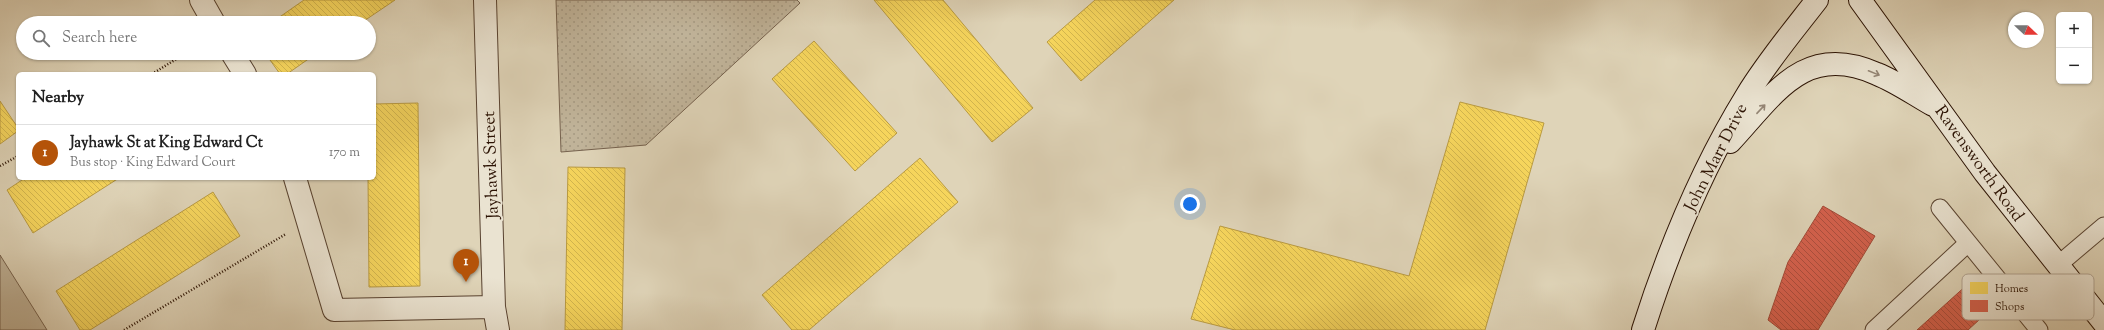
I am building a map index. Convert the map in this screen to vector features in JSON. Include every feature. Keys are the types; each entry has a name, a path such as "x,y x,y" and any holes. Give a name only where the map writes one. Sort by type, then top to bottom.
{"street":[{"path":"201,0 210,16"},
{"name":"Jayhawk Street","path":"484,0 494,307 498,330"},
{"name":"John Marr Drive","path":"1643,330 1674,242 1706,168 1747,94 1817,0"},
{"name":"Ravensworth Road","path":"1860,0 1985,173 2065,274"},
{"path":"236,60 244,72"},
{"path":"1706,168 1783,86 1803,70 1813,66 1836,63 1861,68 1878,74 1939,108"},
{"path":"295,180 306,222 334,310 494,307"},
{"name":"Ravensworth Road","path":"2094,310 2104,323"}],"lane":[{"path":"1940,208 1993,274"},
{"path":"2058,265 2104,226"},
{"path":"1874,330 1968,242"},
{"path":"2030,320 2038,330"}],"path":[{"path":"155,72 175,60"},
{"path":"0,166 16,157"},
{"path":"124,330 306,222"}],"shaded area":[{"path":"556,0 797,0 800,3 646,145 561,152"},
{"path":"0,255 47,330 0,330"}],"building: Homes":[{"path":"304,0 395,0 371,16 281,16"},
{"path":"874,0 943,0 1033,108 992,142"},
{"path":"1095,0 1174,0 1081,81 1047,42"},
{"path":"814,41 897,133 855,171 772,79"},
{"path":"270,60 307,60 290,72 279,72"},
{"path":"0,101 16,125 16,132 0,144"},
{"path":"1460,102 1544,123 1485,330 1235,330 1191,319 1220,226 1409,276"},
{"path":"418,103 420,286 369,287 368,180 376,180 376,104"},
{"path":"920,158 958,202 809,330 792,330 762,295"},
{"path":"568,167 625,168 622,330 565,330"},
{"path":"22,180 116,180 33,233 7,190"},
{"path":"213,192 240,236 90,330 80,330 56,291"}],"building: Shops":[{"path":"1823,206 1875,236 1818,330 1781,330 1768,320 1788,262"},
{"path":"1962,289 1962,320 1979,320 1968,330 1917,330"}],"place":[{"name":"Jayhawk St at King Edward Ct","path":"466,282"}]}
